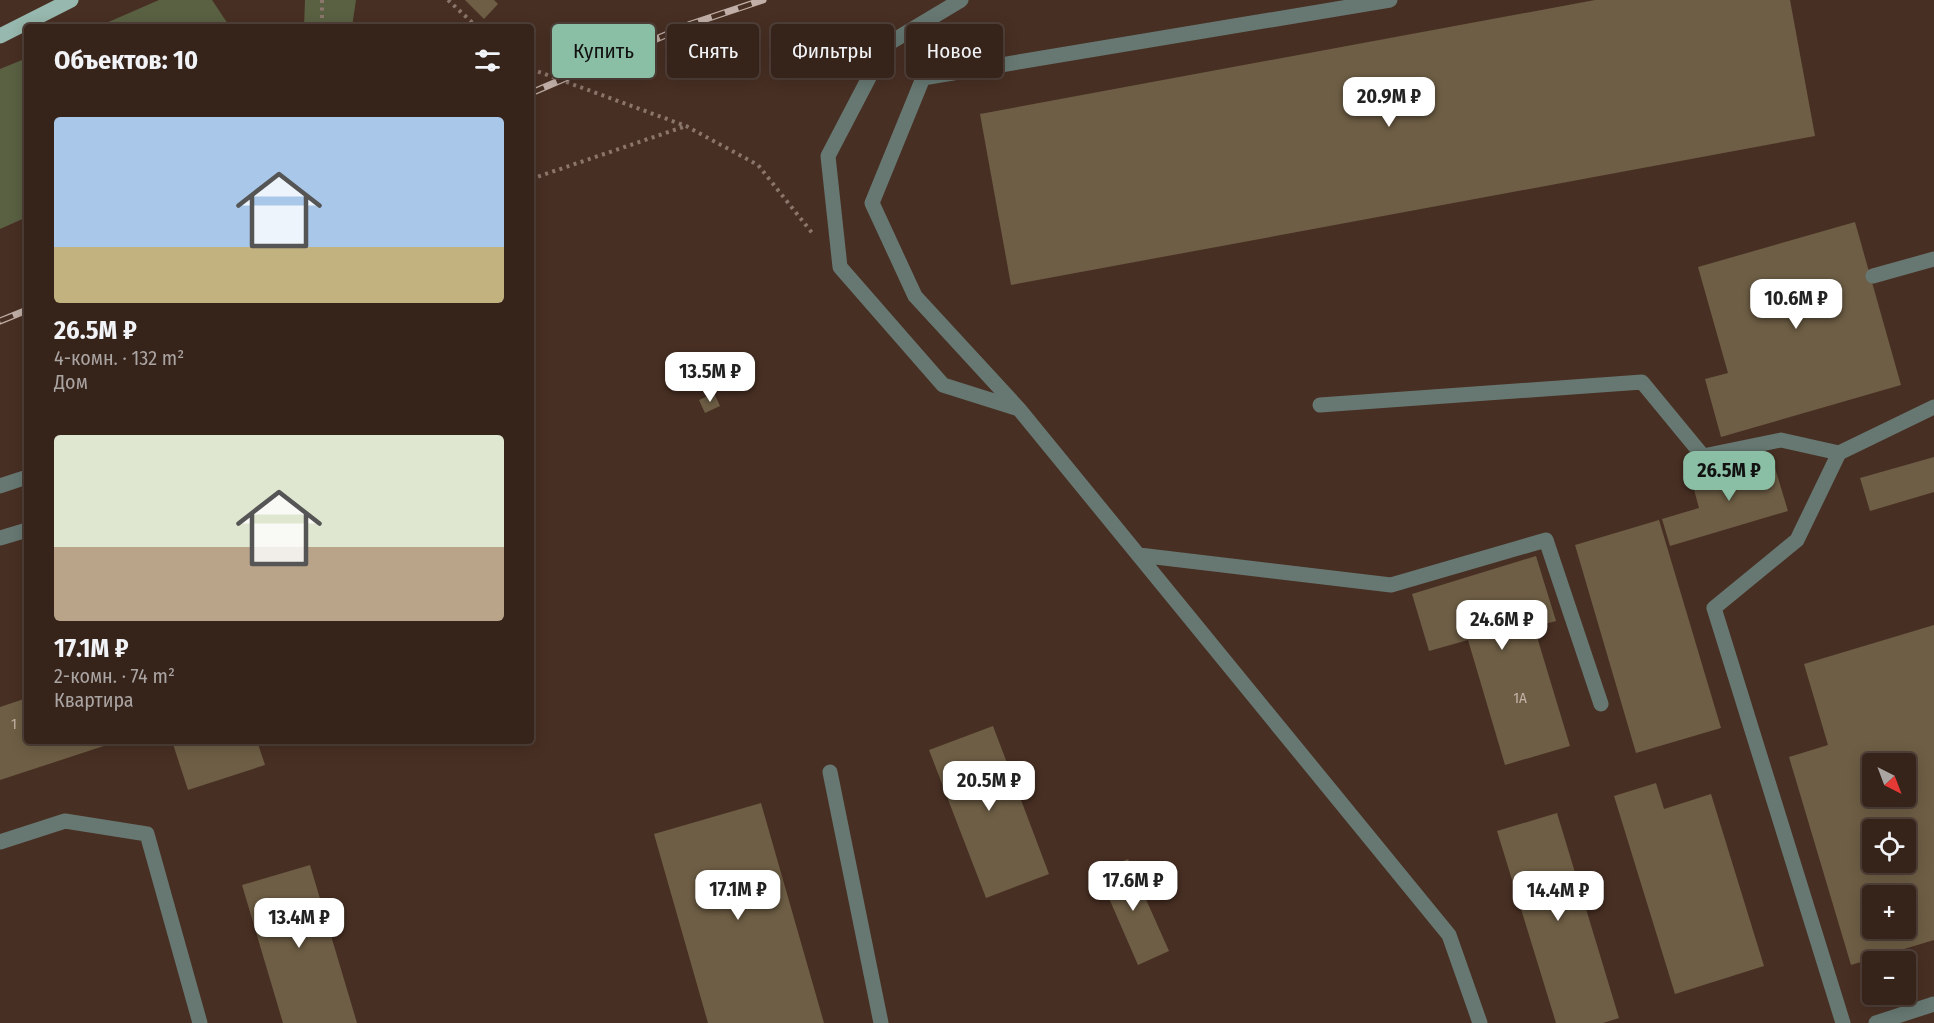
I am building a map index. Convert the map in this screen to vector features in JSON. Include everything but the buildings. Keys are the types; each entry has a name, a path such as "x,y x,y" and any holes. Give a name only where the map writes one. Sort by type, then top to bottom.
{"main road":[{"path":"0,36 71,0"}],"street":[{"path":"961,0 886,45 828,156 840,267 944,385 1019,409"},
{"path":"1390,0 923,78 872,203 915,296 1019,409 1449,934 1480,1023"},
{"path":"1873,276 1934,259"},
{"path":"1320,405 1642,382 1703,456 1781,440 1839,453"},
{"path":"1843,1023 1714,608 1797,540 1839,453 1934,407"},
{"path":"0,486 24,478"},
{"path":"0,538 24,531"},
{"path":"1139,555 1391,585 1546,540 1601,704"},
{"path":"830,772 881,1023"},
{"path":"0,842 65,821 147,834 200,1023"},
{"path":"1876,1023 1934,1004"}],"path":[{"path":"322,0 322,24"},
{"path":"448,0 474,24"},
{"path":"534,70 686,126 758,165 840,267"},
{"path":"534,178 686,126"}],"green space":[{"path":"159,0 212,0 228,24 104,24"},
{"path":"305,0 356,0 352,24 304,24"},
{"path":"24,59 24,218 0,229 0,69"}],"railway":[{"path":"534,92 691,24 763,0"},
{"path":"0,321 24,311"}]}
